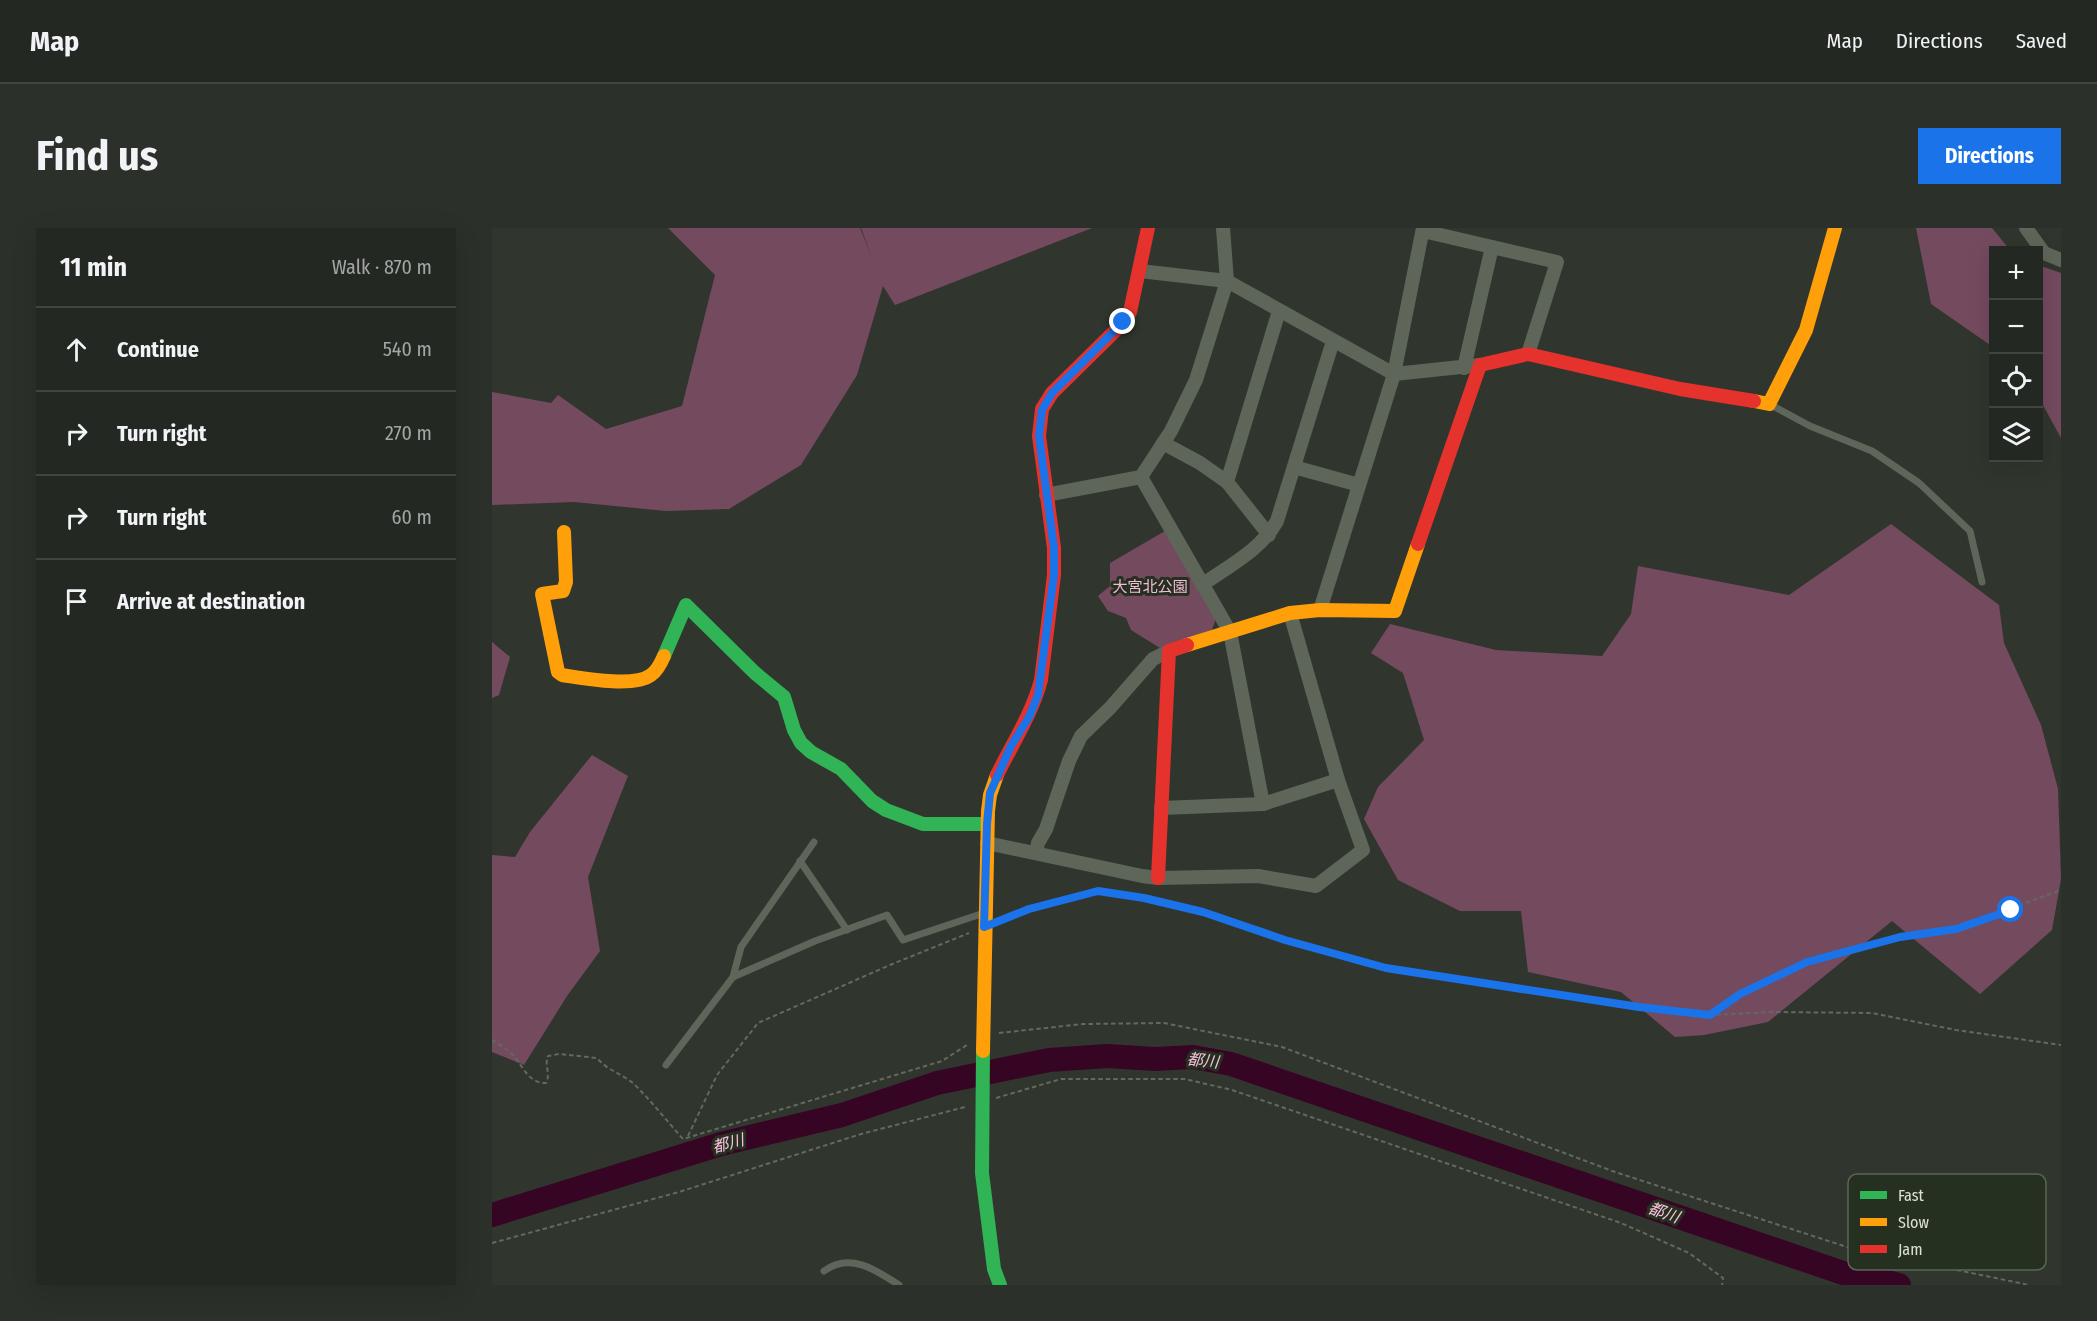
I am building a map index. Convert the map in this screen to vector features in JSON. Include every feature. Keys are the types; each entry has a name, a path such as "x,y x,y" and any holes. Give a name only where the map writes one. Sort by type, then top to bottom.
{"street":[{"path":"1000,1285 994,1269 982,1173 981,1102 987,824 990,793 1011,746 1029,717 1041,680 1054,575 1054,548 1039,436 1042,410 1052,393 1116,330 1130,312 1148,228"},
{"path":"1046,495 1141,477 1163,443 1196,380 1227,281 1223,228"},
{"path":"1140,271 1227,281 1394,374 1464,368 1528,354 1680,389 1769,404 1806,330 1835,228"},
{"path":"2026,228 2044,253 2056,260 2061,260"},
{"path":"1320,610 1394,374 1423,230 1557,262 1528,354"},
{"path":"1464,368 1492,247"},
{"path":"1227,482 1279,311"},
{"path":"1202,585 1260,544 1269,535 1277,521 1333,341"},
{"path":"1036,853 1069,761 1081,736 1110,708 1153,659 1169,651 1290,613 1320,610 1395,611 1480,365"},
{"path":"1163,443 1200,463 1227,482 1269,535"},
{"path":"1294,467 1359,486"},
{"path":"1141,477 1230,632 1263,804"},
{"path":"564,532 566,582 563,591 542,594 558,672 562,675 612,680 642,680 650,677 659,666 686,605 746,665 784,697 794,730 801,743 811,752 841,769 872,801 886,810 923,824 987,824"},
{"path":"987,843 1158,878 1258,876 1316,886 1363,850 1338,780 1290,613"},
{"path":"1158,878 1169,651"},
{"path":"1161,808 1263,804 1338,780"}],"lane":[{"path":"1769,404 1810,426 1872,451 1918,483 1970,531 1982,582"},
{"path":"666,1065 732,977 741,947 814,842"},
{"path":"800,861 847,930"},
{"path":"732,977 815,941 887,915 903,940 984,920"},
{"path":"824,1271 846,1262 879,1272 899,1285"}],"path":[{"path":"1710,1015 1740,994 1807,962 1900,937 1956,929 2061,890"},
{"path":"688,1137 717,1075 758,1023 890,965 984,920 1098,891 1144,898 1203,912 1285,940 1386,968 1639,1007 1710,1015 1773,1012 1872,1013 1956,1030 2061,1045"},
{"path":"492,1040 512,1054 525,1074 541,1083 546,1083 549,1079 546,1061 548,1056 559,1054 597,1058 605,1068 634,1085 683,1139 942,1061 983,1035 1083,1024 1164,1023 1282,1047 1615,1172 1848,1247"},
{"path":"492,1243 679,1192 861,1134 1061,1079 1185,1079 1232,1090 1621,1223 1689,1253 1723,1278 1722,1285"},
{"path":"1957,1270 2029,1285"}],"green space":[{"path":"668,228 860,228 871,255 861,228 1092,228 895,305 883,286 857,375 801,465 729,509 666,511 574,502 492,505 492,392 551,403 558,395 606,429 682,406 715,275"},
{"path":"1916,228 1992,228 2007,246 1989,246 1989,344 1931,304"},
{"path":"2043,267 2061,273 2061,438 2043,405"},
{"path":"1891,524 1999,605 2004,643 2041,725 2058,789 2061,879 2052,930 1980,994 1892,921 1768,1022 1704,1035 1675,1037 1621,992 1528,972 1521,911 1460,911 1398,880 1364,819 1378,787 1424,740 1403,673 1371,653 1390,624 1496,650 1602,656 1631,614 1638,566 1789,595"},
{"name":"大宮北公園","path":"1165,531 1216,618 1212,630 1160,648 1131,630 1126,618 1108,611 1098,596 1110,586 1110,563"},
{"path":"492,642 510,657 499,695 492,698"},
{"path":"592,755 628,776 588,877 600,951 567,996 524,1065 492,1052 492,855 515,857 530,832"}],"waterway":[{"name":"都川","path":"492,1215 721,1144 842,1115 937,1083 1049,1060 1107,1056 1155,1059 1193,1057 1231,1064 1846,1274 1861,1275 1899,1285"}],"traffic: fast":[{"path":"664,656 686,605 755,673 784,697 794,730 801,743 811,752 841,769 872,801 886,810 923,824 987,824"},
{"path":"983,1051 982,1173 994,1269 1000,1285"}],"traffic: slow":[{"path":"1754,401 1769,404 1806,330 1835,228"},
{"path":"564,532 566,582 563,591 542,594 558,672 562,675 594,680 633,681 643,679 653,673 664,656"},
{"path":"1187,645 1290,613 1320,610 1395,611 1418,544"},
{"path":"983,1051 988,811 990,795 997,775"}],"traffic: jam":[{"path":"997,775 1027,717 1041,680 1054,575 1054,548 1039,436 1042,409 1052,393 1116,330 1130,312 1148,228"},
{"path":"1418,544 1480,365 1528,354 1680,389 1754,401"},
{"path":"1158,878 1169,651 1187,645"}],"route":[{"path":"1123,322 1052,393 1042,410 1039,436 1054,548 1054,575 1038,695 1029,717 1011,746 990,793 984,927 1029,909 1098,891 1144,898 1203,912 1285,940 1386,968 1639,1007 1710,1015 1740,994 1807,962 1900,937 1956,929 2011,910"}]}
